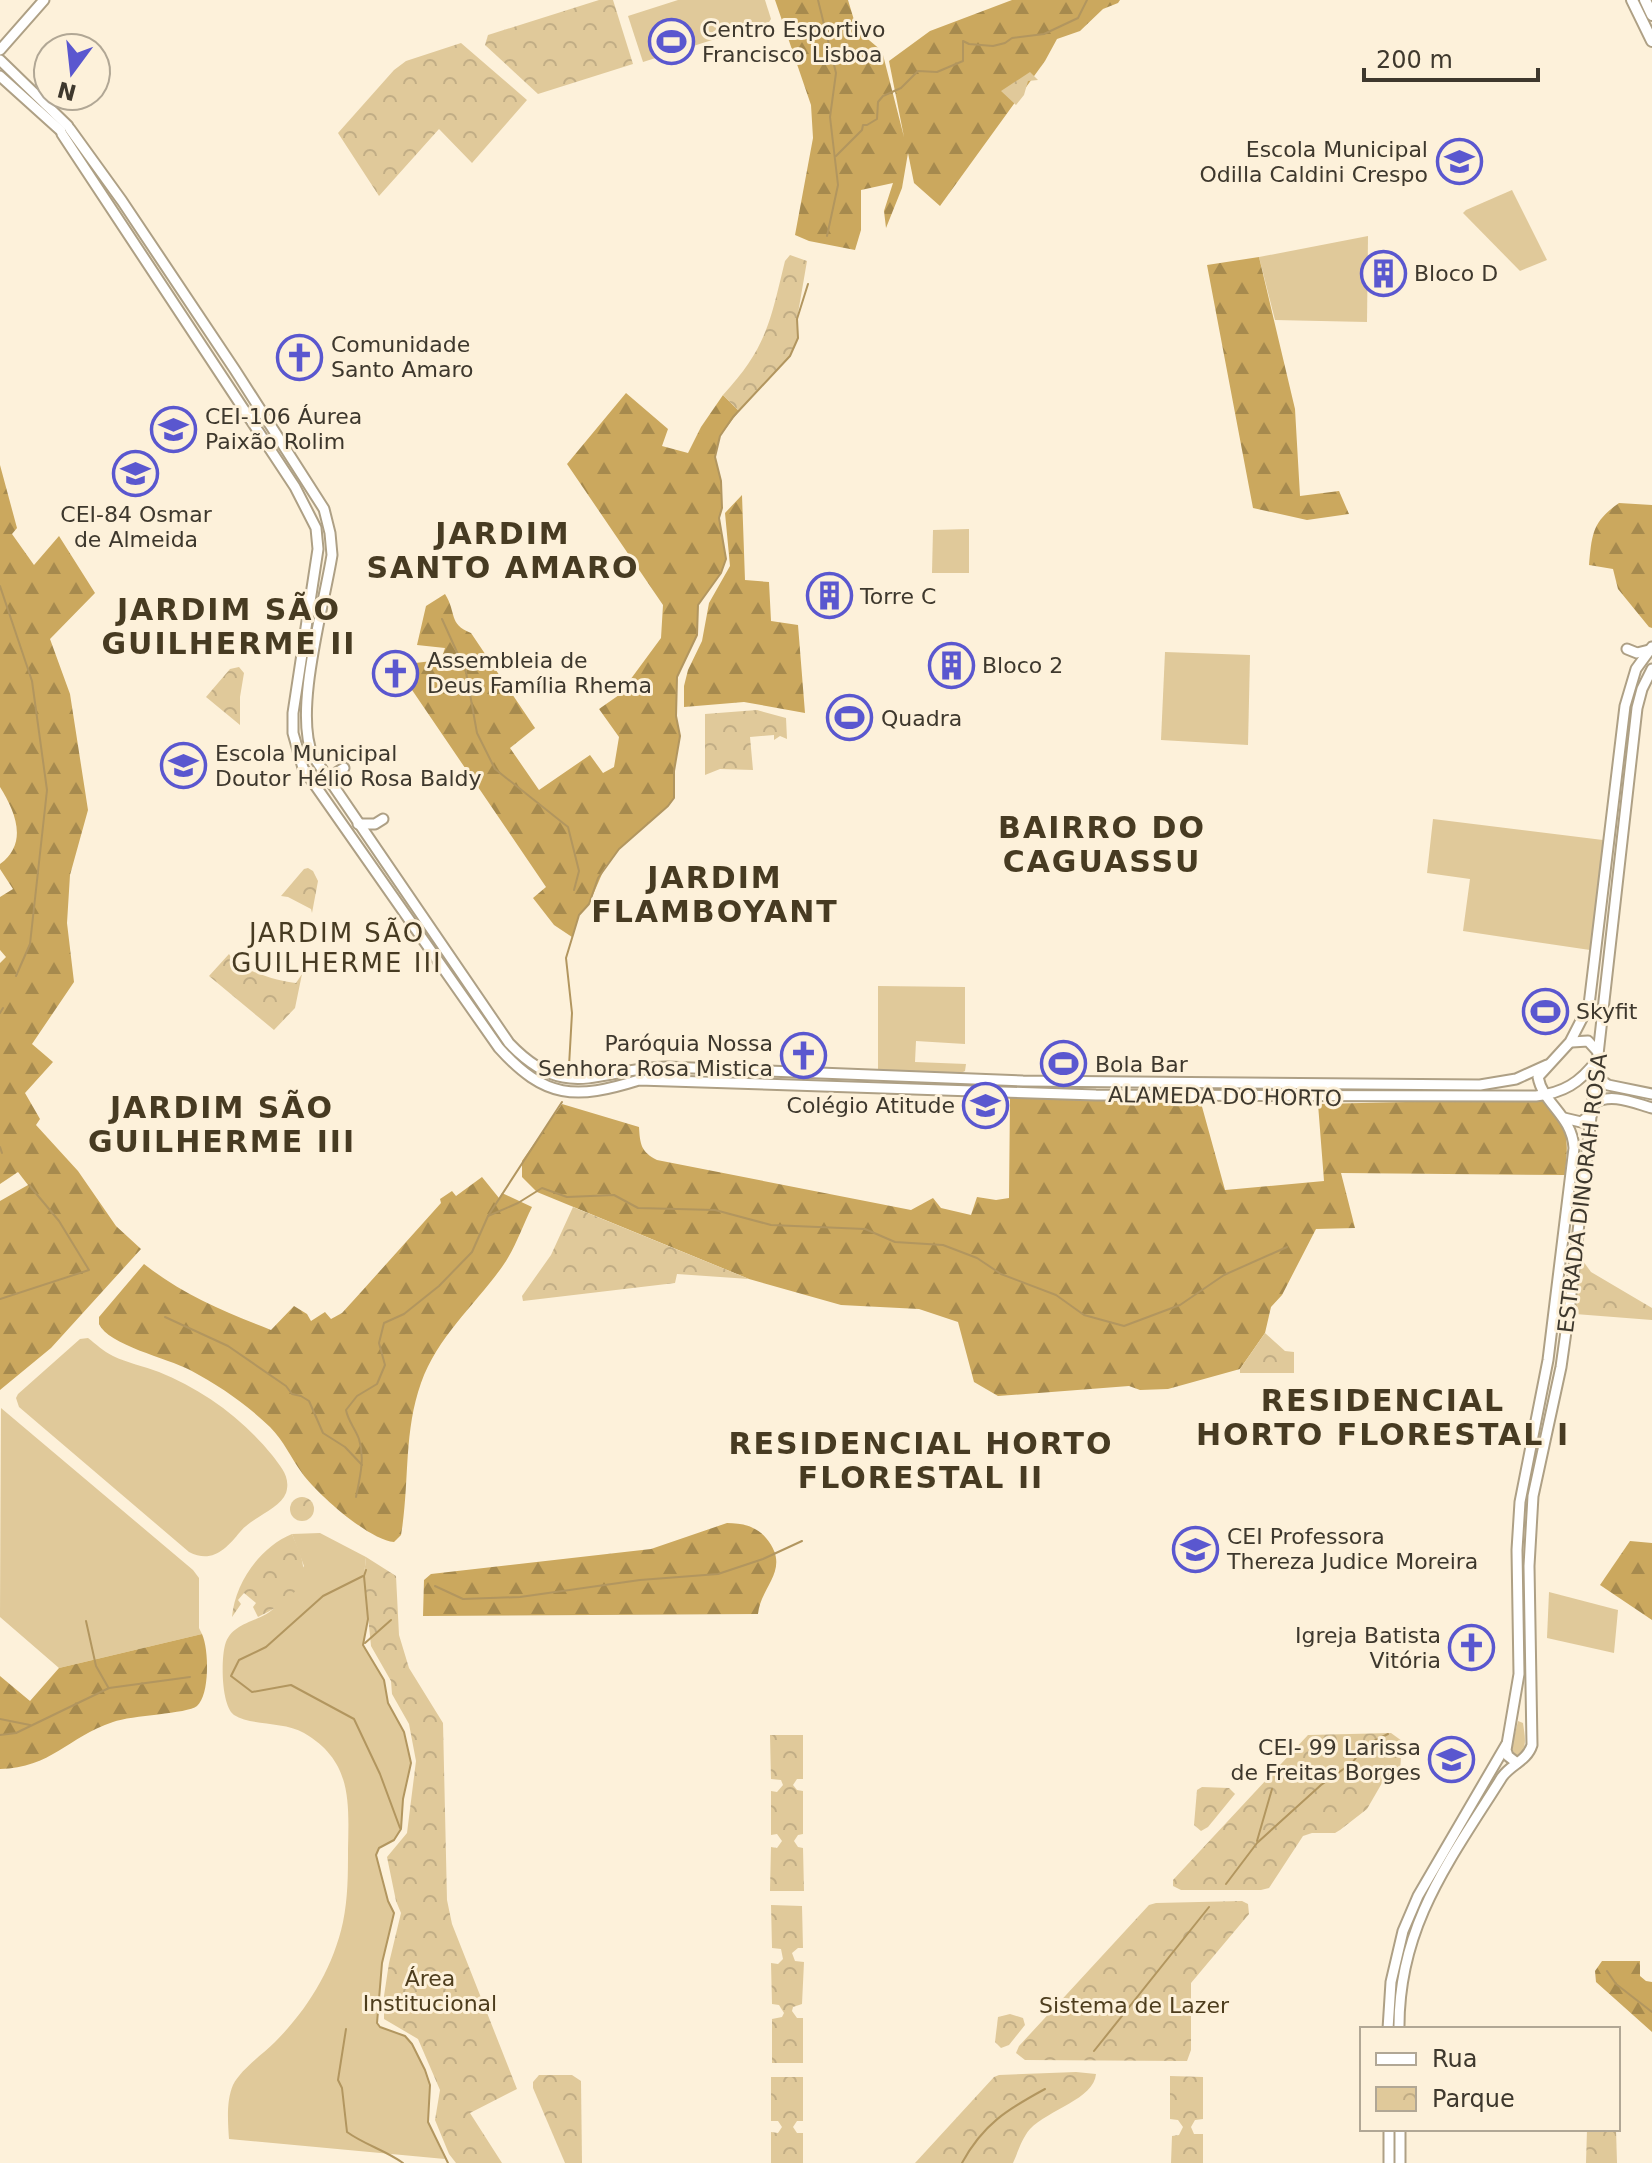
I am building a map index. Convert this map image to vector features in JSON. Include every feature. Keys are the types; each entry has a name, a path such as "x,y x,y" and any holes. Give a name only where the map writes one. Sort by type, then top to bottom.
{"main road":[{"path":"0,50 44,0"},
{"path":"1632,0 1652,41"},
{"path":"1645,0 1652,15"},
{"path":"0,60 65,130 122,201 324,509 332,555 305,719 309,747 320,769 358,824 375,824 383,819"},
{"path":"0,76 65,130 295,487 316,528 318,549 296,684 293,733 303,768 327,803"},
{"path":"1627,649 1637,653 1651,648"},
{"name":"ESTRADA DINORAH ROSA","path":"1547,1065 1570,1042 1584,1018 1592,990 1625,706 1631,680 1651,648"},
{"path":"1640,662 1643,670 1642,689"},
{"name":"ESTRADA DINORAH ROSA","path":"1457,1841 1502,1777 1526,1757 1530,1749 1529,1570 1534,1494 1561,1367 1637,708 1652,669"},
{"path":"320,769 331,776 344,768"},
{"path":"327,803 328,790 336,792"},
{"name":"ALAMEDA DO HORTO","path":"327,803 499,1048 522,1073 555,1090 595,1093 639,1080 1204,1097 1546,1095 1566,1089 1585,1075 1597,1056"},
{"name":"ALAMEDA DO HORTO","path":"358,824 509,1043 532,1064 557,1077 585,1080 634,1069 667,1067 971,1079 1480,1085 1516,1079 1547,1065"},
{"path":"1570,1042 1588,1041 1597,1056"},
{"path":"1546,1095 1538,1077 1547,1065"},
{"path":"1596,1077 1608,1085 1652,1094"},
{"path":"944,1090 964,1089 971,1079"},
{"name":"ESTRADA DINORAH ROSA","path":"1457,1841 1508,1743 1519,1674 1517,1550 1523,1480 1548,1360 1574,1148 1572,1130 1546,1095"},
{"path":"1564,1118 1581,1122 1605,1099 1652,1108"},
{"path":"1523,1480 1527,1489 1534,1494"},
{"path":"1518,1574 1529,1570"},
{"path":"1513,1718 1523,1716 1530,1722"},
{"path":"1508,1743 1507,1754 1517,1763"},
{"path":"1388,2027 1391,1982 1403,1931 1418,1896 1457,1841"},
{"path":"1399,2027 1400,1993 1415,1929 1457,1841"},
{"path":"1389,2131 1389,2163"},
{"path":"1400,2131 1400,2163"}],"green space":[{"path":"599,0 613,0 633,64 538,94 485,45 488,35"},
{"name":"Centro Esportivo Francisco Lisboa","path":"678,0 765,0 771,19 643,62 628,16"},
{"path":"775,0 848,0 857,30 882,51 904,137 889,61 930,31 1012,0 1120,0 1103,9 1080,31 1057,39 1045,61 940,206 914,183 908,153 902,188 886,228 884,211 893,183 861,190 861,230 855,250 809,241 795,235 813,138 811,105"},
{"path":"461,43 527,100 472,163 439,129 379,196 338,133 394,70 406,61"},
{"path":"1030,72 1038,80 1028,81 1024,95 1016,105 1001,91"},
{"path":"1512,190 1547,260 1520,271 1463,213"},
{"path":"1368,236 1367,322 1275,320 1259,257"},
{"path":"790,255 807,261 797,319 798,338 790,356 739,411 723,395 758,348 770,318 785,261"},
{"path":"1259,257 1295,409 1300,496 1339,491 1349,514 1307,520 1253,508 1207,265"},
{"path":"626,393 668,429 662,446 688,453 723,395 739,411 720,436 715,457 721,481 722,508 719,518 726,559 721,573 698,605 697,635 677,677 676,716 680,736 674,771 674,798 619,849 605,867 589,904 579,915 572,937 554,925 533,898 546,887 410,687 415,663 441,660 445,648 417,645 426,606 445,594 456,622 471,633 535,728 510,748 539,790 590,755 603,773 614,767 619,737 599,709 619,695 661,638 663,605 567,464"},
{"path":"0,465 17,528 12,534 34,565 59,536 95,593 50,639 70,694 88,810 70,875 67,923 74,982 32,1044 53,1062 25,1093 40,1119 36,1125 78,1171 116,1226 141,1249 51,1348 0,1390 0,1201 28,1185 18,1172 0,1184 0,963 6,957 0,950 0,897 13,889 0,864 9,856 17,837 14,816 0,787"},
{"path":"742,495 745,580 769,582 771,621 798,625 805,713 744,702 684,707 684,686 702,641 709,603 730,566 725,513"},
{"path":"1619,503 1652,505 1652,628 1618,589 1613,569 1589,565 1598,523"},
{"path":"969,529 969,573 932,573 933,530"},
{"path":"1165,652 1250,655 1248,745 1161,740"},
{"path":"239,667 244,673 240,725 206,697 230,669"},
{"path":"757,710 786,718 787,739 780,736 774,740 774,735 750,737 753,770 720,769 705,775 705,714"},
{"name":"Quadra","path":"840,712 860,712 860,724 839,724"},
{"path":"1433,819 1603,840 1590,950 1463,931 1470,879 1427,873"},
{"path":"308,868 318,881 312,913 311,909 281,896"},
{"path":"229,954 249,970 279,980 296,983 302,974 295,1008 274,1030 209,976"},
{"path":"878,986 965,987 965,1044 916,1041 915,1062 966,1064 965,1071 878,1070"},
{"name":"Bola Bar","path":"1080,1054 1081,1073 1048,1074 1048,1055"},
{"path":"1010,1097 1201,1103 1225,1190 1324,1181 1318,1104 1541,1099 1563,1122 1567,1142 1565,1175 1341,1173 1355,1228 1316,1229 1282,1295 1271,1307 1265,1333 1240,1369 1168,1389 1140,1390 1129,1386 998,1396 974,1382 958,1322 919,1309 841,1305 749,1279 537,1192 522,1177 522,1161 562,1104 639,1127 642,1147 657,1160 911,1210 933,1198 941,1208 971,1215 977,1197 996,1200 1009,1198"},
{"path":"482,1177 499,1198 502,1193 532,1207 507,1260 447,1336 428,1366 415,1402 404,1516 401,1535 394,1542 371,1533 331,1504 302,1473 275,1432 242,1403 190,1370 114,1338 99,1324 99,1317 144,1264 189,1294 271,1330 294,1306 307,1314 311,1321 325,1312 331,1319 342,1313 362,1291 441,1203 440,1199 452,1191 456,1196"},
{"path":"573,1207 749,1279 677,1274 675,1283 523,1301 522,1296 551,1255"},
{"path":"1580,1257 1591,1272 1652,1308 1652,1320 1575,1314"},
{"path":"1265,1333 1285,1351 1294,1352 1294,1373 1240,1373"},
{"path":"88,1338 113,1356 191,1387 235,1417 282,1468 287,1482 283,1499 245,1527 218,1553 205,1556 189,1552 19,1407 18,1394 80,1339"},
{"path":"1,1408 193,1570 199,1578 199,1628 202,1634 59,1668 0,1617"},
{"path":"302,1497 313,1504 314,1509 307,1520 302,1521 291,1514 290,1509 297,1498"},
{"path":"727,1523 753,1528 766,1538 773,1549 776,1568 758,1614 423,1616 424,1580 431,1574 651,1549"},
{"path":"320,1533 366,1557 364,1576 368,1619 363,1645 384,1680 388,1703 404,1732 411,1763 403,1799 401,1829 394,1840 379,1848 376,1855 394,1913 382,1963 377,2023 405,2036 425,2070 430,2085 428,2122 445,2159 229,2139 228,2105 233,2085 246,2068 287,2029 318,1987 333,1956 345,1913 348,1815 339,1769 320,1744 304,1733 234,1715 227,1702 223,1682 224,1652 229,1637 241,1626 270,1612 304,1566 292,1534"},
{"path":"292,1534 303,1566 303,1575 296,1591 282,1604 258,1617 253,1607 256,1603 244,1593 232,1617 238,1592 251,1568 270,1548"},
{"path":"1630,1541 1652,1543 1652,1620 1600,1585"},
{"name":"Área Institucional","path":"366,1557 396,1576 399,1635 409,1668 443,1723 447,1900 452,1924 517,2089 470,2113 502,2163 456,2163 435,2120 440,2090 418,2039 384,2019 389,1963 401,1913 387,1857 407,1833 416,1761 409,1724 392,1694 391,1681 371,1646 364,1576"},
{"path":"1549,1592 1618,1610 1614,1653 1547,1638"},
{"path":"202,1634 207,1672 204,1692 197,1706 113,1722 46,1758 0,1769 0,1676 30,1701 59,1668"},
{"path":"1518,1721 1523,1723 1525,1742 1517,1758 1511,1750"},
{"path":"1391,1733 1402,1741 1400,1772 1382,1783 1367,1809 1340,1830 1303,1836 1269,1888 1181,1890 1173,1886 1173,1880 1308,1735"},
{"path":"770,1735 803,1735 803,1779 797,1779 793,1785 803,1791 803,1834 794,1841 803,1848 804,1891 770,1891 771,1847 777,1848 782,1841 777,1834 771,1835 771,1791 777,1792 783,1785 781,1780 771,1779"},
{"path":"1202,1787 1229,1788 1235,1794 1208,1827 1201,1831 1194,1825 1197,1790"},
{"name":"Sistema de Lazer","path":"1242,1901 1248,1904 1249,1914 1191,1983 1191,2050 1187,2061 1025,2060 1016,2053 1019,2046 1149,1905"},
{"path":"771,1905 802,1906 803,1948 792,1953 795,1961 804,1962 802,2004 793,2007 792,2011 797,2018 803,2018 803,2063 772,2063 772,2019 782,2017 784,2013 779,2005 772,2004 771,1963 778,1964 783,1959 781,1949 772,1948"},
{"path":"1602,1961 1640,1961 1640,1976 1652,1982 1652,2032 1596,1982 1595,1971"},
{"name":"Sistema de Lazer","path":"1010,2014 1023,2018 1025,2025 1009,2045 1001,2048 995,2042 998,2017"},
{"name":"Sistema de Lazer","path":"1076,2072 1096,2074 1093,2083 1079,2097 1030,2129 1013,2163 915,2163 994,2077"},
{"path":"539,2075 572,2075 581,2081 582,2163 565,2163 533,2088 533,2082"},
{"name":"Sistema de Lazer","path":"1170,2076 1203,2077 1203,2119 1195,2120 1191,2127 1194,2134 1203,2134 1203,2163 1171,2163 1172,2136 1179,2135 1183,2127 1178,2120 1170,2119"},
{"path":"771,2077 803,2077 803,2121 797,2121 793,2127 797,2133 803,2133 803,2163 771,2163 771,2132 778,2133 782,2127 778,2121 771,2121"},
{"path":"1587,2131 1616,2131 1617,2163 1586,2163"}],"waterway":[{"path":"818,0 836,73 830,117 838,185 827,236"},
{"path":"836,156 862,130 863,125 877,119 878,102 883,96 901,88 918,71 937,72 963,61 963,41 993,46 1012,38 1044,34 1078,18 1087,0"},
{"path":"569,1066 572,1013 566,958 579,915 589,904 598,878 619,849 674,798 674,771 680,736 676,716 677,677 697,635 698,605 721,573 726,559 719,518 722,508 721,481 715,457 720,436 733,417 790,356 798,338 797,319 808,284"},
{"path":"0,586 32,681 47,790 30,944 16,976"},
{"path":"442,619 466,672 477,733 495,769 568,827 579,871 574,890"},
{"path":"0,1013 3,1008"},
{"path":"356,1497 362,1453 346,1410 357,1396 377,1384 385,1365 379,1343 384,1323 404,1314 439,1286 472,1252 488,1216 562,1102"},
{"path":"0,1147 2,1153"},
{"path":"0,1299 89,1270 59,1221 29,1185"},
{"path":"488,1216 542,1188 567,1197 614,1195 638,1208 715,1210 771,1225 865,1229 895,1242 943,1245 977,1258 1001,1274 1056,1295 1084,1315 1124,1326 1180,1305 1224,1275 1287,1247"},
{"path":"165,1317 228,1346 286,1386 292,1394 309,1401 323,1433 345,1447 362,1465"},
{"path":"435,1586 463,1599 520,1597 640,1580 718,1574 763,1559 802,1541"},
{"path":"366,1570 368,1619 363,1645 384,1680 388,1703 404,1732 411,1763 403,1799 401,1829 394,1840 379,1848 376,1855 394,1913 382,1963 377,2023 405,2036 412,2044 430,2085 428,2122 448,2163"},
{"path":"363,1576 323,1596 266,1647 239,1660 231,1676 252,1692 291,1685 354,1719 380,1774 400,1828"},
{"path":"365,1643 391,1620"},
{"path":"86,1621 96,1666 108,1687"},
{"path":"0,1735 16,1733 109,1688 190,1677"},
{"path":"0,1719 30,1725"},
{"path":"1226,1884 1257,1843 1321,1785 1352,1763 1366,1745 1388,1734"},
{"path":"1257,1841 1272,1789"},
{"path":"1094,2051 1209,1907"},
{"path":"1607,1971 1616,1984 1652,2012"},
{"path":"346,2029 338,2080 342,2088 347,2132 403,2163"},
{"path":"962,2163 970,2149 998,2119 1045,2089"}],"place":[{"name":"Centro Esportivo Francisco Lisboa","path":"671,42"},
{"name":"Escola Municipal Odilla Caldini Crespo","path":"1459,162"},
{"name":"Bloco D","path":"1383,273"},
{"name":"Comunidade Santo Amaro","path":"300,357"},
{"name":"CEI-106 Áurea Paixão Rolim","path":"174,429"},
{"name":"CEI-84 Osmar de Almeida","path":"136,473"},
{"name":"Torre C","path":"829,596"},
{"name":"Bloco 2","path":"951,665"},
{"name":"Assembleia de Deus Família Rhema","path":"396,673"},
{"name":"Quadra","path":"850,718"},
{"name":"Escola Municipal Doutor Hélio Rosa Baldy","path":"184,766"},
{"name":"Skyfit","path":"1545,1011"},
{"name":"Paróquia Nossa Senhora Rosa Mistica","path":"804,1056"},
{"name":"Bola Bar","path":"1064,1064"},
{"name":"Colégio Atitude","path":"986,1105"},
{"name":"CEI Professora Thereza Judice Moreira","path":"1196,1549"},
{"name":"Igreja Batista Vitória","path":"1472,1648"},
{"name":"CEI- 99 Larissa de Freitas Borges","path":"1452,1760"}],"district":[{"name":"JARDIM SANTO AMARO","path":"503,551"},
{"name":"JARDIM SÃO GUILHERME II","path":"229,627"},
{"name":"BAIRRO DO CAGUASSU","path":"1102,845"},
{"name":"JARDIM FLAMBOYANT","path":"715,895"},
{"name":"JARDIM SÃO GUILHERME III","path":"337,948"},
{"name":"JARDIM SÃO GUILHERME III","path":"222,1125"},
{"name":"RESIDENCIAL HORTO FLORESTAL I","path":"1383,1418"},
{"name":"RESIDENCIAL HORTO FLORESTAL II","path":"921,1461"}]}
